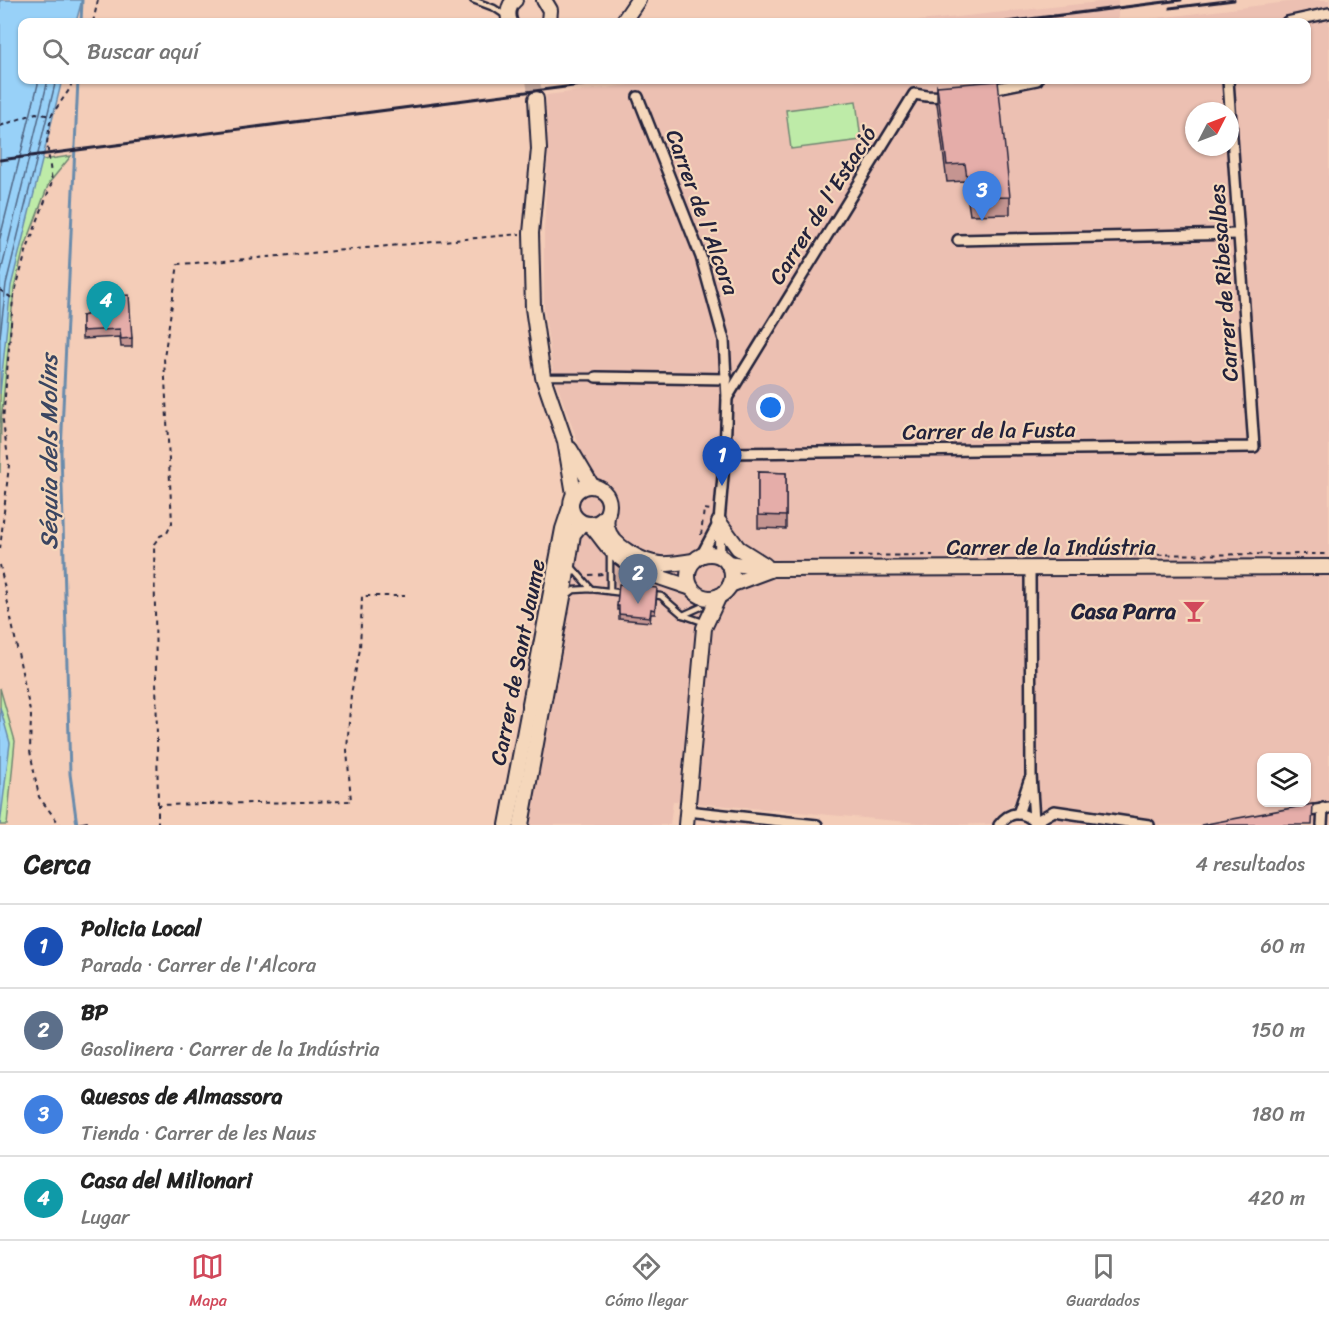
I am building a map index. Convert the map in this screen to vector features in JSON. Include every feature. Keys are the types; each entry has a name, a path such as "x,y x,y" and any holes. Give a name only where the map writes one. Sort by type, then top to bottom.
{"street":[{"path":"544,0 550,10 549,18"},
{"path":"626,18 638,0"},
{"path":"1306,18 1329,13"},
{"path":"981,91 1017,84"},
{"name":"Carrer de Ribesalbes","path":"1228,84 1254,447"},
{"name":"Carrer de l'Estació","path":"727,398 914,94 947,98 959,96"},
{"name":"Carrer de l'Alcora","path":"638,97 701,256 724,340 727,398 719,516 724,560"},
{"path":"536,99 539,148 531,233 533,308 543,377 565,441 574,494"},
{"path":"958,240 1239,234"},
{"path":"596,377 727,379"},
{"path":"565,441 592,486"},
{"name":"Carrer de la Fusta","path":"725,453 1254,447"},
{"path":"592,486 598,487 609,501 607,527 616,542 634,556 662,564 710,554 724,560 732,575 727,590 711,598 697,597 668,585 627,563 610,549 597,531 576,519 572,514 571,498 582,487 592,486"},
{"name":"Carrer de Sant Jaume","path":"507,825 563,529 570,508"},
{"path":"586,524 601,521 608,512"},
{"path":"719,516 738,549 772,569"},
{"name":"Carrer de l'Alcora","path":"698,558 719,516"},
{"name":"Carrer de Sant Jaume","path":"521,825 573,534 586,524"},
{"path":"698,558 691,564 688,573 689,583 697,597 704,625 687,818 817,825"},
{"name":"Carrer de la Indústria","path":"724,560 772,569 1329,567"},
{"path":"1030,568 1030,776 1035,822"},
{"name":"Carrer de la Indústria","path":"730,585 772,569"},
{"path":"704,625 719,596"},
{"path":"1018,813 1030,776"},
{"path":"1291,815 1326,808 1322,825"},
{"path":"1035,822 1054,812 1149,825"},
{"path":"999,825 1005,817 1018,813 1026,815 1035,822"}],"lane":[{"path":"473,0 494,8 510,7"},
{"path":"543,377 596,377"},
{"path":"610,549 610,591"},
{"path":"568,563 591,589"},
{"path":"661,597 668,585"},
{"path":"563,597 574,590 591,589 631,593"},
{"path":"641,594 661,597 682,615 704,625"},
{"path":"682,615 697,597"}],"path":[{"path":"94,18 98,0"},
{"path":"0,549 9,465 3,421 13,299 26,252 52,182 47,143 51,116 71,84"},
{"path":"0,126 36,113 51,116"},
{"path":"158,825 154,544 160,536 167,533 172,523 164,358 178,264 531,233"},
{"path":"0,290 13,299"},
{"path":"700,541 704,509 719,516"},
{"path":"0,565 31,716 30,751 39,797 60,825"},
{"path":"580,576 610,574"},
{"path":"158,805 351,801 347,750 351,694 360,649 362,596 405,596"}],"shaded area":[{"path":"1118,0 1118,18 948,18"},
{"path":"1303,0 1329,0 1329,825 1039,825 1038,798 1018,797 993,824 942,825 673,801 670,825 526,825 587,467 554,377 544,310 544,232 548,151 546,95 639,84 1311,84 1311,18 1157,18"}],"green space":[{"path":"856,101 861,140 791,149 786,110"},
{"path":"71,156 49,183 23,252 14,289 1,422 0,473 0,166"},
{"path":"0,688 15,741 7,825 0,825"}],"water":[{"path":"0,0 82,0 77,18 18,18 18,84 61,84 11,286 0,394"},
{"path":"0,707 10,743 0,825"}],"building":[{"path":"998,84 1010,197 970,198 965,164 947,165 937,86"},
{"path":"129,295 132,338 121,339 120,329 82,331 82,316 87,315 87,308 120,307 119,296"},
{"path":"758,472 786,473 786,516 758,515"},
{"path":"619,584 657,588 655,610 651,609 650,617 619,614 619,606 617,606"},
{"path":"1313,804 1312,825 1201,825 1297,807 1311,807"},
{"path":"87,822 87,825 71,825"}],"waterway":[{"name":"Séquia dels Molins","path":"81,18 82,0"},
{"name":"Séquia dels Molins","path":"77,825 70,774 61,452 78,84"}],"tunnel":[{"path":"534,84 536,99"}],"railway":[{"path":"1038,18 1181,0"},
{"path":"1170,8 1234,0"},
{"path":"0,160 589,84"}],"place":[{"name":"Quesos de Almassora","path":"982,221"},
{"name":"Casa del Milionari","path":"106,331"},
{"name":"Policia Local","path":"722,486"},
{"name":"BP","path":"638,604"},
{"name":"Casa Parra","path":"1194,611"}]}
